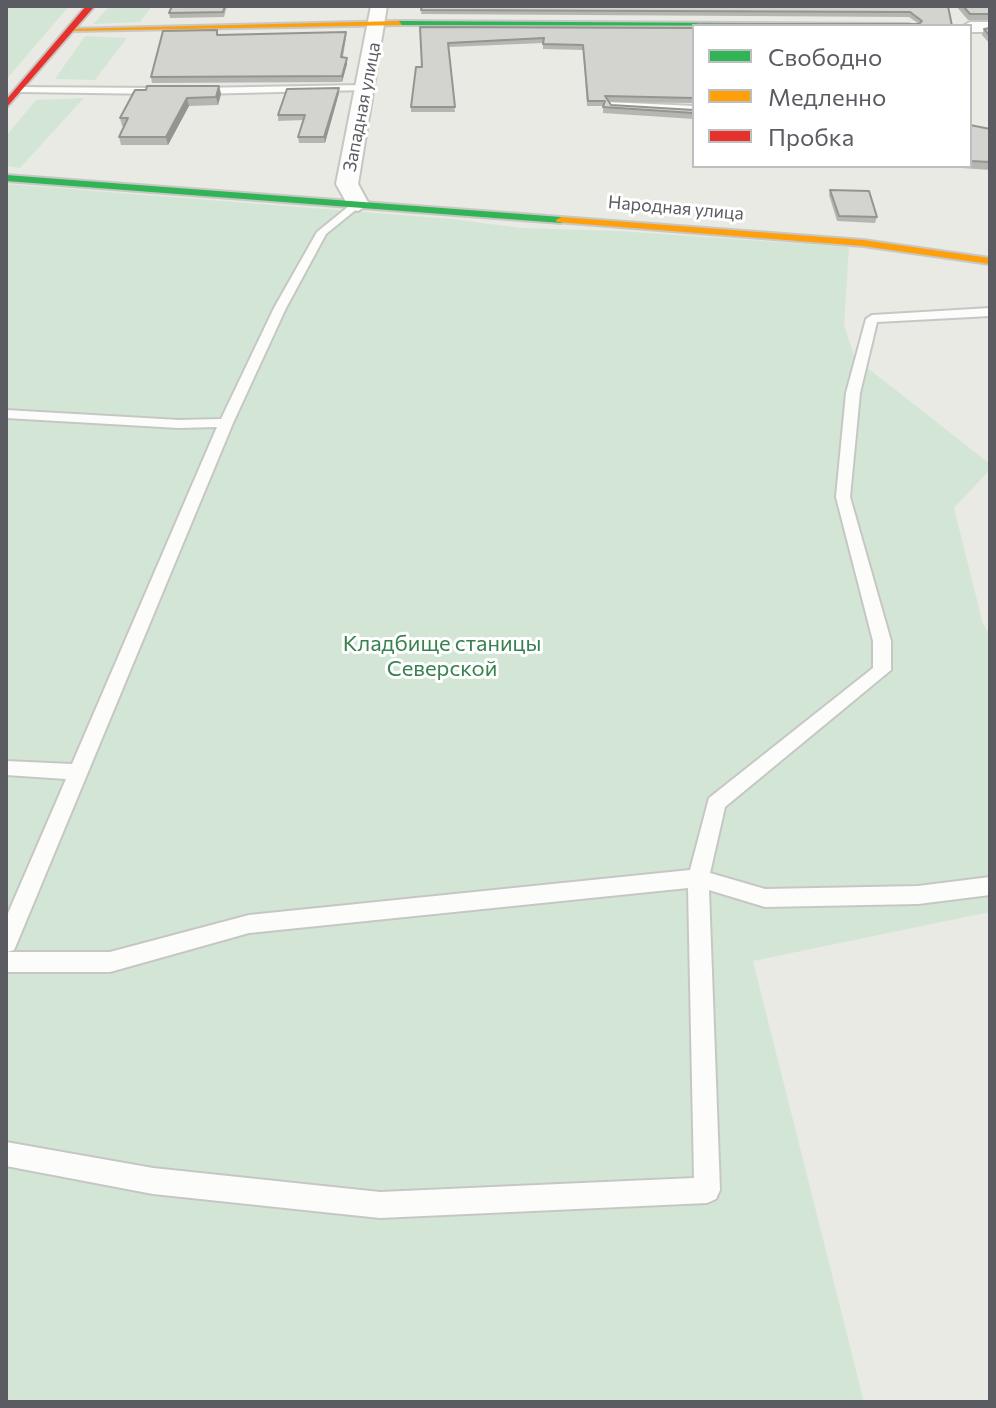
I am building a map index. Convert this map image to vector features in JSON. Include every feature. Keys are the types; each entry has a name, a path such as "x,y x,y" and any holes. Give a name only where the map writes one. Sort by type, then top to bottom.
{"street":[{"path":"6,105 90,6"},
{"path":"71,29 378,15 812,24"},
{"name":"Западная улица","path":"358,204 347,184 362,88 378,15"},
{"name":"Народная улица","path":"6,178 863,243 990,261"}],"lane":[{"path":"183,91 362,88"},
{"path":"20,89 168,91"},
{"path":"611,104 692,109"},
{"path":"6,943 226,423 280,308 322,232 358,204"},
{"path":"6,1154 153,1181 380,1205 707,1190 698,878 716,803 882,670 882,641 843,497 853,393 872,319 990,312"},
{"path":"6,414 179,424 226,423"},
{"path":"6,768 80,772"},
{"path":"6,962 110,962 249,924 698,878 765,898 918,895 990,886"}],"green space":[{"path":"6,6 69,6 6,80"},
{"path":"110,6 152,6 140,22 93,24"},
{"path":"85,36 127,38 95,80 55,79"},
{"path":"84,98 20,168 6,166 6,136 36,100"},
{"name":"Кладбище станицы Северской","path":"6,184 452,219 521,228 619,231 849,247 844,325 855,358 990,464 990,470 954,508 983,624 990,635 990,912 753,961 864,1402 6,1402"}],"building":[{"path":"172,6 225,6 223,12 169,13"},
{"path":"422,6 948,6 952,24 919,24 922,21 910,12 421,10"},
{"path":"963,6 990,6 990,14 970,14"},
{"path":"420,27 692,28 692,98 605,96 611,105 692,110 692,113 603,107 605,101 588,101 583,45 543,44 544,38 448,43 455,107 411,107 416,67 422,67"},
{"path":"217,30 217,35 346,32 341,57 347,58 342,76 151,77 163,31"},
{"path":"147,86 219,86 216,97 187,98 166,137 119,137 128,118 120,118 135,90 146,90"},
{"path":"339,88 324,137 298,137 305,115 278,115 287,89"},
{"path":"972,125 990,129 990,162 972,161"},
{"path":"830,190 869,191 877,217 839,216"}],"traffic: fast":[{"path":"399,23 692,25"},
{"path":"6,178 561,220"}],"traffic: slow":[{"path":"71,29 399,23"},
{"path":"561,220 863,243 990,261"}],"traffic: jam":[{"path":"6,105 89,8"}]}
